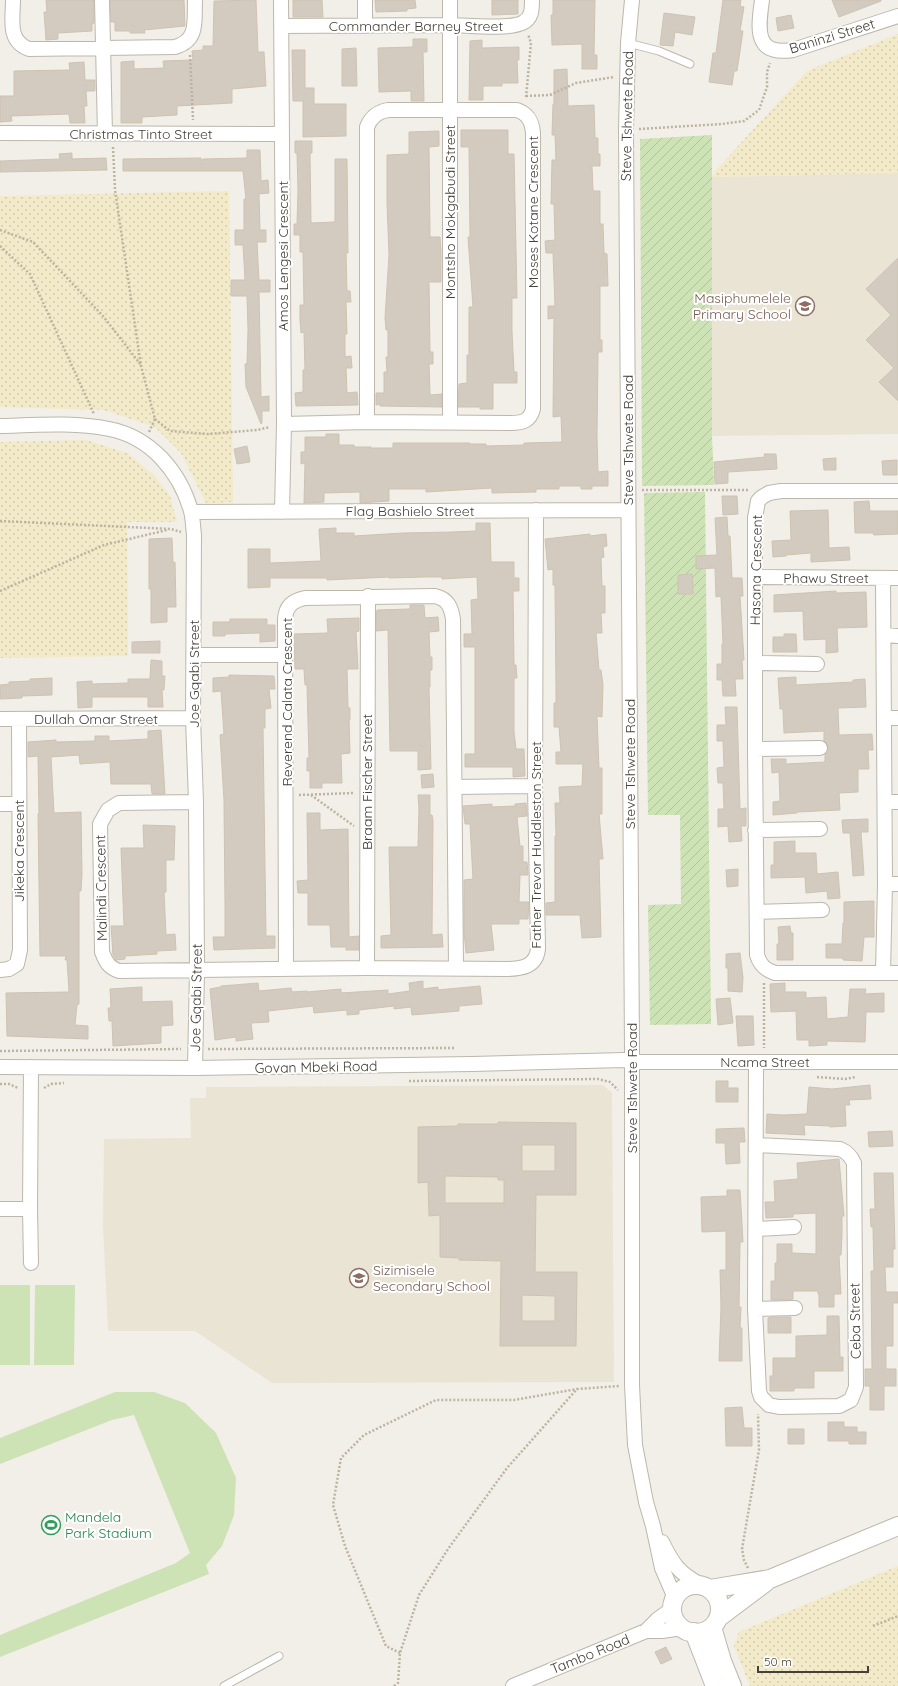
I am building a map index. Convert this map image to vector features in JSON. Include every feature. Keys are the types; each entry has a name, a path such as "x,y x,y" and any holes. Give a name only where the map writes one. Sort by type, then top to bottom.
{"street":[{"path":"13,0 14,38 22,46 29,49 167,48 182,45 189,41 193,34 194,0"},
{"path":"102,0 103,48 109,134"},
{"name":"Amos Lengesi Crescent","path":"281,0 284,424 282,512"},
{"path":"365,0 365,26"},
{"name":"Montsho Mokgabudi Street","path":"450,0 450,424"},
{"name":"Commander Barney Street","path":"281,26 512,26 524,22 531,15 532,0"},
{"name":"Steve Tshwete Road","path":"632,0 626,75 632,1062 632,1385 635,1445 646,1502 662,1568 674,1604"},
{"name":"Baninzi Street","path":"762,0 759,29 760,36 763,42 773,50 781,52 793,50 898,16"},
{"path":"367,422 367,127 376,114 388,110 517,110 523,112"},
{"name":"Moses Kotane Crescent","path":"284,424 367,422 450,424 521,423 529,418 533,409 534,133 531,121 523,112"},
{"name":"Christmas Tinto Street","path":"0,134 282,134"},
{"name":"Joe Gqabi Street","path":"0,426 81,425 100,427 122,432 144,443 163,459 181,484 191,512 194,535 193,718 196,802 197,971 195,1068"},
{"name":"Hasana Crescent","path":"763,967 757,955 755,830 755,518 758,501 769,493 781,491 898,491"},
{"name":"Father Trevor Huddleston Street","path":"197,971 286,968 517,969 530,965 537,955 535,786 536,510"},
{"name":"Flag Bashielo Street","path":"191,512 628,510"},
{"name":"Phawu Street","path":"755,577 898,578"},
{"path":"883,578 884,635 891,718 892,884 883,973"},
{"name":"Braam Fischer Street","path":"367,968 368,596"},
{"name":"Reverend Calata Crescent","path":"286,968 287,795 285,613 289,605 305,598 435,596 441,597 449,604 453,619 456,968"},
{"path":"884,635 898,636"},
{"path":"194,655 285,655"},
{"path":"755,663 817,664"},
{"name":"Dullah Omar Street","path":"0,719 193,718"},
{"name":"Jikeka Crescent","path":"0,970 9,969 17,964 20,950 19,719"},
{"path":"755,749 820,748"},
{"path":"455,787 535,786"},
{"name":"Malindi Crescent","path":"196,802 119,803 108,810 100,824 102,952 108,966 119,971 197,971"},
{"path":"0,804 19,804"},
{"path":"755,830 820,829"},
{"path":"756,912 822,910"},
{"path":"763,967 768,971 775,973 898,973"},
{"name":"Govan Mbeki Road","path":"0,1067 195,1068 624,1060 632,1062"},
{"name":"Ncama Street","path":"632,1062 898,1062"},
{"path":"760,1063 756,1145 756,1309 758,1384 761,1397"},
{"path":"31,1067 31,1263"},
{"name":"Ceba Street","path":"756,1145 840,1149 849,1154 854,1163 856,1387 851,1400 839,1406 779,1407 769,1405 761,1397"},
{"path":"0,1209 30,1209"},
{"path":"756,1228 794,1228"},
{"path":"756,1309 795,1308"},
{"name":"Steve Tshwete Road","path":"653,1526 672,1563 682,1574 705,1587"},
{"path":"714,1686 688,1630 675,1620 674,1604 681,1590 690,1586 705,1587 770,1579 898,1526"},
{"path":"688,1630 703,1631 770,1579"},
{"path":"705,1587 717,1597 720,1608 715,1622 722,1661 732,1686"},
{"name":"Tambo Road","path":"646,1631 674,1604"},
{"name":"Tambo Road","path":"513,1686 646,1631 688,1630"}],"lane":[{"path":"628,43 660,51 690,64"},
{"path":"224,1686 279,1656"}],"path":[{"path":"523,112 531,43 524,22"},
{"path":"189,41 194,134"},
{"path":"626,130 722,124 744,121 759,110 767,87 767,72 773,50"},
{"path":"526,96 550,95 576,83 626,75"},
{"path":"109,134 115,190 141,366 155,419 170,431 208,434 257,430 284,424"},
{"path":"0,230 33,242 103,316 141,366"},
{"path":"0,246 30,274 100,427"},
{"path":"144,443 155,419"},
{"path":"628,490 749,490 762,497"},
{"path":"0,521 171,529 194,535"},
{"path":"0,591 104,545 171,529"},
{"path":"287,795 367,793"},
{"path":"311,794 367,836"},
{"path":"760,1063 763,967"},
{"path":"406,1081 598,1079 610,1082 619,1091"},
{"path":"42,1091 51,1084 69,1083"},
{"path":"0,1084 9,1084 18,1087"},
{"path":"400,1653 386,1646 345,1546 333,1506 341,1458 364,1435 436,1400 514,1400 577,1389 632,1385"},
{"path":"394,1686 398,1682 400,1653 419,1595 448,1549 507,1468 577,1389"},
{"path":"750,1571 744,1560 742,1549 759,1450 758,1413 761,1397"},
{"path":"873,1626 898,1616"}],"shaded area":[{"name":"Masiphumelele Primary School","path":"898,173 898,434 712,436 712,177"},
{"name":"Sizimisele Secondary School","path":"603,1085 612,1093 614,1382 272,1383 195,1331 108,1331 103,1225 104,1139 191,1138 190,1098 206,1098 206,1087"}],"sand":[{"path":"898,34 898,173 712,177 717,169 807,71"},
{"path":"229,191 233,502 206,503 181,453 155,427 104,410 0,407 0,196"},
{"path":"86,440 127,453 154,475 170,496 177,522 127,522 128,656 0,658 0,442"},
{"path":"898,1566 898,1686 750,1686 734,1646 739,1632"}],"green space":[{"path":"712,135 712,435 714,485 642,486 640,139"},
{"path":"705,492 711,1024 650,1025 648,905 681,904 680,815 648,815 644,493"},
{"path":"0,1285 30,1285 30,1365 0,1365"},
{"path":"35,1285 75,1285 74,1365 34,1365"},
{"path":"115,1392 154,1392 185,1403 216,1433 236,1478 234,1515 222,1546 206,1565 209,1574 0,1657 0,1635 176,1563 190,1553 134,1415 112,1420 0,1464 0,1438"}],"building":[{"path":"46,0 94,0 94,23 92,24 92,31 58,33 58,39 46,40 44,12 47,12"},
{"path":"110,0 184,0 185,26 144,30 145,33 115,31 115,22 111,22"},
{"path":"256,0 258,52 264,52 266,86 232,89 232,103 177,106 177,115 142,117 142,123 121,123 121,62 134,61 134,69 164,68 163,61 193,60 192,51 203,50 203,46 213,46 214,1"},
{"path":"293,0 322,0 323,17 293,17"},
{"path":"375,0 415,0 416,8 407,9 407,11 376,12"},
{"path":"492,0 518,0 518,14 492,15"},
{"path":"553,0 595,0 594,55 597,55 597,69 582,69 582,44 552,45 551,15 553,15"},
{"path":"723,0 741,0 740,6 744,7 740,31 743,31 737,71 734,71 732,85 709,82 713,53 716,53"},
{"path":"832,0 881,0 881,1 839,17"},
{"path":"664,13 695,17 692,35 675,32 673,46 660,45"},
{"path":"791,15 794,28 778,31 776,18"},
{"path":"413,39 427,39 427,52 423,52 424,101 411,101 411,91 379,92 378,48 413,47"},
{"path":"482,40 482,48 519,47 519,60 517,60 518,83 502,83 502,86 483,86 483,100 469,100 470,41"},
{"path":"356,48 357,86 342,86 342,49"},
{"path":"292,50 305,50 305,88 314,88 314,104 346,104 346,136 303,137 303,101 293,101"},
{"path":"84,62 85,80 95,80 95,91 86,91 87,106 84,106 85,123 70,123 69,114 11,116 12,121 0,122 0,96 14,96 14,71 70,70 69,63"},
{"path":"567,69 568,106 594,105 595,138 598,138 598,154 600,154 600,166 592,166 593,191 600,191 600,224 603,224 604,253 607,254 608,286 600,286 600,340 602,340 602,352 598,352 597,438 598,472 608,471 608,486 592,486 592,489 581,489 581,486 559,486 559,489 536,489 536,492 492,493 492,488 426,492 426,489 389,489 389,501 360,503 360,492 324,493 324,502 304,503 305,463 301,464 301,452 305,452 305,437 326,437 326,434 339,434 339,445 354,445 354,447 371,448 393,448 393,443 470,443 486,444 486,446 562,442 561,416 553,417 554,318 548,319 548,306 555,306 553,253 546,253 545,241 555,240 554,204 551,204 552,160 556,160 555,135 552,135 554,70"},
{"path":"461,130 508,130 508,154 514,154 517,298 512,298 512,332 514,372 517,372 517,383 493,383 493,409 480,409 480,407 458,407 459,384 467,383 467,355 469,355 469,307 473,307 468,237 470,237 469,147 461,147"},
{"path":"439,131 439,146 429,147 430,237 440,237 441,282 429,282 430,352 433,352 433,364 429,364 430,395 442,394 442,407 380,406 380,404 376,405 376,393 384,393 384,372 387,372 386,357 388,357 388,330 386,330 385,318 389,255 387,155 409,154 409,132"},
{"path":"295,141 312,141 312,153 310,153 311,223 335,222 335,159 347,159 347,291 350,291 351,302 346,302 347,334 345,334 345,357 351,356 352,368 346,368 347,393 357,392 358,405 296,406 295,393 303,392 303,370 305,370 304,332 301,333 300,320 300,305 304,305 303,252 300,252 300,235 294,235 294,224 297,224 298,191 297,153 295,153"},
{"path":"247,150 260,150 261,181 268,180 269,193 259,194 260,230 266,230 266,242 257,242 259,280 270,280 270,292 259,292 261,397 269,396 269,411 262,411 261,424 246,387 245,364 247,364 248,330 247,296 231,296 231,280 245,280 243,245 235,245 235,230 244,230 244,199 246,199 243,171 123,171 123,159 201,158 201,161 203,159 247,158"},
{"path":"72,153 72,159 106,158 107,170 0,172 0,161 60,159 59,154"},
{"path":"898,258 898,401 879,382 894,368 866,340 891,315 866,289"},
{"path":"247,446 250,462 237,464 234,449"},
{"path":"764,454 776,454 777,469 728,472 728,483 715,484 714,462 765,457"},
{"path":"836,458 836,470 824,470 823,459"},
{"path":"897,460 897,475 883,475 882,461"},
{"path":"722,496 737,496 738,514 723,515"},
{"path":"869,501 870,511 898,511 898,534 874,535 873,533 855,533 854,502"},
{"path":"828,510 829,548 849,547 850,560 811,562 811,553 773,557 772,541 791,540 790,511"},
{"path":"727,517 728,536 730,536 732,578 742,578 743,596 740,596 744,660 742,660 743,679 735,679 736,696 723,696 722,680 717,680 717,664 722,664 723,644 721,596 716,597 715,568 696,569 696,556 717,555 715,518"},
{"path":"476,523 490,523 491,562 514,562 514,578 519,578 519,591 513,591 514,665 516,665 517,678 514,678 514,732 516,749 524,749 525,776 513,777 513,767 465,767 465,754 475,754 475,647 464,647 464,634 472,634 471,600 478,599 477,577 442,579 442,577 389,577 327,580 327,578 270,578 270,587 248,588 248,549 270,549 270,563 321,561 319,529 336,528 336,533 354,533 354,536 476,531"},
{"path":"590,534 590,536 606,534 607,546 603,547 604,557 601,558 602,586 605,586 605,613 601,613 602,633 596,633 599,670 601,670 603,685 602,717 597,716 599,768 602,768 602,814 599,814 603,859 599,859 601,937 582,938 580,915 546,915 546,903 555,902 555,803 560,803 559,787 582,786 583,764 556,764 556,752 561,752 559,727 554,727 554,703 556,703 555,585 553,585 553,569 548,570 545,539"},
{"path":"172,538 173,563 175,562 176,607 167,607 167,622 151,623 149,539"},
{"path":"692,574 693,594 678,594 678,575"},
{"path":"836,591 836,593 866,592 867,627 837,628 838,652 826,653 826,639 804,640 803,611 774,612 774,595"},
{"path":"410,605 424,605 425,618 438,617 439,631 429,632 430,657 432,657 432,670 430,670 429,687 431,769 418,770 418,751 390,751 388,630 376,631 376,617 377,610 410,609"},
{"path":"359,618 359,631 356,632 358,669 347,669 348,708 350,708 350,753 341,754 342,783 322,783 322,788 310,788 310,771 307,771 307,758 309,758 307,685 305,685 304,669 295,669 294,634 328,633 327,619"},
{"path":"230,619 267,619 267,625 275,625 275,641 260,642 260,633 225,634 225,636 213,636 213,622 230,622"},
{"path":"784,634 796,634 797,652 773,652 773,637 784,637"},
{"path":"160,641 160,653 132,653 132,642"},
{"path":"151,660 162,661 162,676 165,676 164,690 162,690 163,707 148,707 148,697 92,697 92,707 78,708 77,682 92,681 92,684 128,683 128,679 150,679"},
{"path":"229,675 274,676 275,689 269,689 271,708 265,709 265,728 263,728 266,936 275,936 275,948 214,950 213,937 225,937 225,904 224,800 220,735 224,734 221,691 213,692 213,678 229,677"},
{"path":"796,677 796,685 853,682 853,680 865,679 866,707 838,708 839,735 872,734 873,750 868,750 869,769 858,769 858,792 839,793 840,810 797,812 773,815 773,802 780,801 779,772 772,773 771,759 786,759 786,764 825,762 825,755 828,748 824,741 824,731 784,733 783,709 780,709 778,678"},
{"path":"52,678 52,695 22,696 22,698 0,699 0,685 9,684 9,682 30,681 30,679"},
{"path":"725,707 737,707 740,809 746,808 746,826 741,826 742,841 729,842 728,826 718,827 718,809 724,809 723,783 718,783 717,768 724,767 723,741 717,741 717,725 726,725"},
{"path":"161,730 165,794 152,794 151,784 111,784 110,762 80,764 79,755 51,757 54,813 81,812 82,874 81,891 79,891 79,1004 77,1005 75,1025 88,1026 88,1039 7,1036 6,993 69,992 67,960 65,960 66,956 40,956 38,756 28,757 28,742 56,740 56,742 95,741 95,736 109,736 109,741 148,739 148,731"},
{"path":"433,774 434,787 422,788 421,775"},
{"path":"418,795 430,795 430,815 432,815 433,821 432,935 442,934 443,947 381,948 381,936 391,935 389,847 418,847"},
{"path":"526,803 527,816 517,817 520,846 523,846 523,862 527,862 528,875 520,875 519,902 529,902 528,919 519,919 519,924 491,924 494,950 466,953 464,932 464,880 473,879 470,824 465,824 463,806 492,804 492,807 515,806 515,804"},
{"path":"307,813 320,813 320,830 348,829 349,937 359,936 359,950 346,950 346,947 331,947 330,925 308,925 308,893 298,893 297,881 308,880"},
{"path":"868,819 868,832 861,832 864,875 853,876 850,833 843,833 842,820"},
{"path":"143,825 175,826 174,860 166,860 166,892 164,892 166,935 175,934 176,950 157,951 157,954 125,956 125,959 116,960 113,955 111,926 124,926 121,848 144,848"},
{"path":"795,841 795,853 816,853 817,874 838,872 840,898 828,899 827,891 806,893 805,877 771,878 771,865 774,865 774,842"},
{"path":"738,869 738,886 727,887 726,870"},
{"path":"874,901 874,937 864,937 862,961 843,960 843,958 826,958 826,944 842,944 844,902"},
{"path":"790,926 791,933 793,933 793,960 777,960 777,944 779,944 778,927"},
{"path":"740,953 743,978 742,992 728,991 728,968 726,968 726,954"},
{"path":"423,981 423,989 438,987 438,990 480,986 482,1004 459,1006 459,1011 412,1015 411,1007 394,1009 394,1006 359,1010 359,1014 347,1015 347,1010 314,1013 313,1006 268,1011 269,1022 251,1023 253,1039 236,1041 236,1037 215,1040 210,989 221,986 258,983 259,991 291,988 292,992 341,989 341,993 388,990 388,994 410,991 409,983"},
{"path":"785,983 785,992 806,992 806,998 826,997 827,1019 848,1017 850,989 866,989 865,994 884,993 884,1012 866,1012 865,1042 827,1041 827,1045 809,1046 809,1040 797,1040 796,1011 771,1012 770,984"},
{"path":"142,987 142,1002 172,1001 173,1025 161,1026 161,1043 113,1046 112,1021 109,1021 108,1008 111,1008 110,989"},
{"path":"730,998 733,1023 718,1025 716,999"},
{"path":"736,1016 753,1016 754,1045 738,1046"},
{"path":"716,1081 728,1081 728,1088 738,1088 738,1102 716,1102"},
{"path":"870,1085 871,1099 849,1100 850,1105 845,1105 846,1126 830,1127 804,1125 805,1135 766,1133 767,1114 807,1114 809,1087 832,1089"},
{"path":"498,1122 576,1123 576,1195 536,1195 535,1272 577,1272 576,1346 500,1346 501,1261 459,1260 459,1258 440,1257 440,1215 429,1216 428,1182 418,1183 418,1127 458,1126 458,1124 498,1124","holes":["522,1145 555,1145 555,1171 522,1171","445,1176 498,1177 498,1180 504,1180 504,1203 445,1203","522,1295 555,1296 555,1321 522,1321"]},
{"path":"744,1128 745,1142 739,1142 740,1163 726,1164 725,1143 716,1143 716,1129"},
{"path":"892,1131 893,1146 869,1147 868,1132"},
{"path":"839,1159 844,1216 842,1216 841,1255 839,1255 841,1294 834,1294 834,1307 819,1307 818,1291 793,1291 793,1299 791,1300 771,1300 771,1281 775,1281 775,1263 777,1263 777,1244 792,1244 792,1253 816,1254 816,1213 793,1214 793,1217 766,1218 765,1202 775,1202 774,1181 798,1179 797,1163"},
{"path":"874,1173 893,1173 895,1249 893,1249 893,1267 885,1267 886,1292 898,1292 898,1303 893,1303 893,1346 886,1346 886,1369 896,1369 896,1386 884,1386 884,1410 870,1410 870,1386 865,1386 865,1369 872,1369 871,1271 874,1271 873,1227 871,1227 870,1209 875,1209"},
{"path":"727,1190 740,1190 743,1242 740,1242 739,1307 741,1307 740,1328 742,1328 742,1361 719,1361 721,1307 720,1270 726,1270 726,1231 702,1232 701,1197 727,1196"},
{"path":"827,1316 839,1316 840,1357 843,1357 843,1371 814,1371 814,1388 794,1388 794,1391 770,1391 770,1376 773,1376 773,1358 796,1358 796,1336 827,1335"},
{"path":"791,1317 791,1333 768,1333 768,1318"},
{"path":"742,1407 744,1428 752,1428 752,1446 726,1446 725,1408"},
{"path":"828,1422 844,1422 844,1427 857,1427 857,1432 866,1432 866,1444 849,1444 849,1441 828,1441"},
{"path":"788,1429 804,1429 804,1444 788,1444"},
{"path":"666,1647 672,1659 661,1664 655,1652"}],"place":[{"name":"Masiphumelele Primary School","path":"805,306"},
{"name":"Sizimisele Secondary School","path":"359,1278"},
{"name":"Mandela Park Stadium","path":"51,1525"}]}
